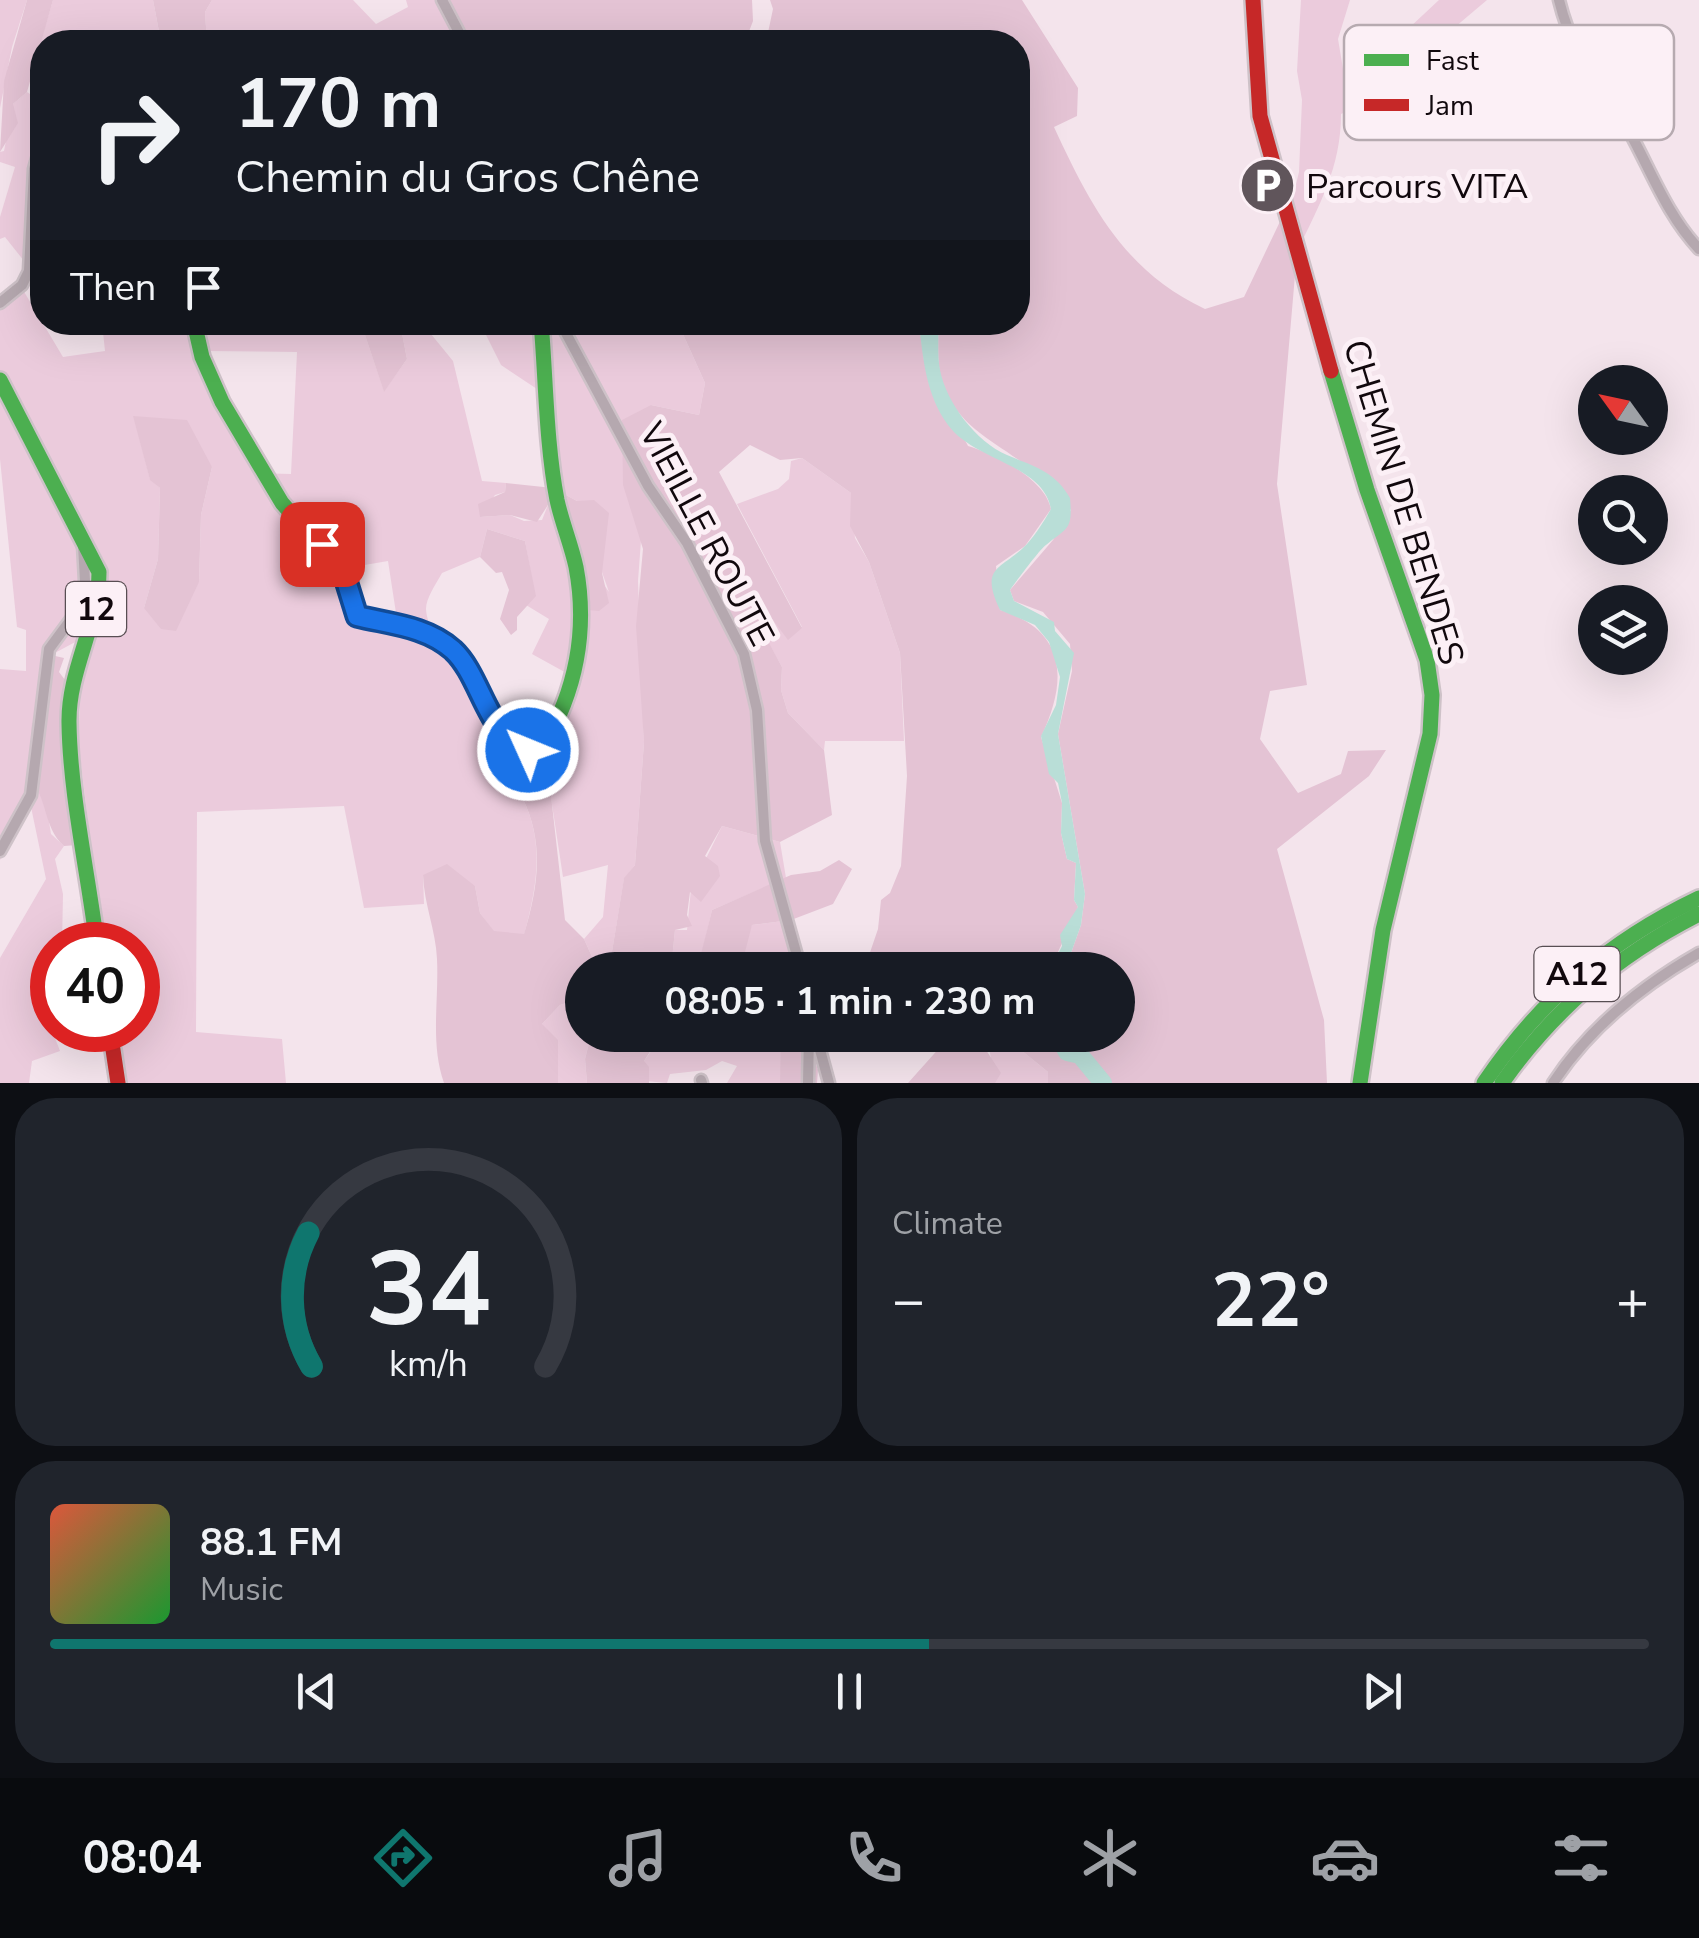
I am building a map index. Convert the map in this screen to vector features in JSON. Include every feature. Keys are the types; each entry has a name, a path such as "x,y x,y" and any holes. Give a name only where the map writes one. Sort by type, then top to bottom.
{"main road":[{"name":"CHEMIN DE BENDES","path":"1253,0 1255,88 1260,116 1298,263 1367,490 1426,660 1432,695 1430,734 1383,930 1360,1083"},
{"path":"199,335 222,402 282,502 344,574 357,616 396,622 450,648 502,730 528,750 542,746 549,737 576,664 582,628 576,568 557,498 542,335"},
{"name":"12","path":"0,380 86,540 99,572 99,600 76,673 69,721 95,922"},
{"name":"A12","path":"1484,1083 1530,1020 1565,984 1635,931 1699,898"},
{"name":"A12","path":"1502,1083 1534,1039 1575,995 1633,950 1699,914"},
{"path":"113,1052 118,1083"}],"street":[{"path":"442,0 458,30"},
{"path":"1559,0 1567,25"},
{"path":"1632,140 1675,223 1699,250"},
{"path":"0,302 22,285 29,270 30,250"},
{"name":"VIEILLE ROUTE","path":"567,335 652,491 687,543 744,654 757,710 764,841 796,952"},
{"path":"0,851 31,795 49,649 86,599 82,546 86,540"},
{"path":"1553,1083 1604,1022 1666,972 1699,953"},
{"path":"809,1079 811,1052"},
{"path":"819,1052 829,1083"}],"shaded area":[{"path":"0,0 27,0 12,47 0,108"},
{"path":"27,0 53,0 45,30 30,30 30,81 27,92 13,104 18,123 0,152 4,81"},
{"path":"53,0 153,0 159,30 44,30"},
{"path":"153,0 212,0 205,12 206,30 159,30"},
{"path":"212,0 353,0 376,24 408,7 406,0 445,0 463,28 206,30 205,12"},
{"path":"445,0 752,0 750,30 463,28"},
{"path":"770,0 1022,0 1078,88 1077,116 1054,127 1096,209 1152,276 1205,309 1244,297 1285,211 1297,252 1277,484 1307,685 1270,691 1260,739 1298,793 1341,774 1348,751 1386,750 1369,776 1277,849 1324,1020 1327,1083 1111,1083 1081,1052 1135,1052 1135,952 1071,952 1081,925 1085,894 1058,734 1072,671 1070,644 1043,612 1014,601 1010,590 1053,540 1071,510 1027,466 986,438 957,411 943,385 939,362 938,335 1030,335 1030,30 769,30 773,9"},
{"path":"1301,0 1350,0 1338,39 1344,69 1344,113 1337,152 1321,202 1297,252 1291,205 1299,172 1302,100 1297,71"},
{"path":"1439,0 1487,0 1457,25 1412,25"},
{"path":"27,92 30,94 30,268 5,237 0,239 0,217 15,167 0,162 0,152 4,151 13,104"},
{"path":"23,290 30,302 30,335 50,335 63,357 105,351 103,335 365,335 384,391 407,359 402,335 432,335 453,361 482,481 506,483 505,492 495,495 480,517 510,515 524,521 542,520 548,505 609,592 577,501 553,488 552,399 501,365 486,335 683,335 705,383 699,415 651,405 638,581 644,742 635,865 624,879 612,952 590,952 584,939 603,917 608,865 563,877 548,778 522,797 536,848 532,899 524,935 494,932 480,913 475,886 423,875 424,904 364,908 344,806 197,812 196,1032 282,1039 286,1083 124,1083 119,1052 160,1052 160,922 100,922 78,739 82,670 109,591 104,560 0,371 0,308","holes":["202,351 297,352 291,474 253,473 253,447","134,417 147,420 212,467 201,515 199,582 144,608 158,559 160,488 150,479","487,529 525,541 535,596 526,605 549,619 532,654 570,675 541,742 523,743 496,716 450,661 430,625 426,609 442,573 480,557","312,537 338,574 301,580 293,540","388,561 396,613 354,620 347,568"]},
{"path":"365,335 402,335 407,359 384,392"},
{"path":"683,335 921,335 924,360 968,446 1018,470 1047,498 1051,509 1025,546 996,566 1000,610 1038,631 1050,644 1056,660 1055,696 1041,737 1062,803 1061,833 1067,859 1076,863 1074,900 1078,907 1058,952 870,952 881,900 890,893 901,866 907,776 900,653 869,562 850,526 851,493 802,458 780,460 750,445 719,472 802,628 788,640 770,616 760,626 782,667 781,690 788,713 824,750 832,815 780,842 722,826 705,856 718,866 720,876 701,902 690,892 687,915 692,926 675,930 673,952 612,952 624,878 635,865 644,742 636,626 643,549 623,485 622,420 651,405 699,415 705,383"},
{"path":"920,335 938,335 943,382 974,431 995,449 1050,475 1070,498 1067,527 1043,548 1010,590 1014,601 1054,622 1055,631 1074,653 1058,734 1085,894 1081,925 1071,952 1059,952 1060,935 1078,907 1074,900 1076,863 1067,859 1058,783 1049,774 1041,736 1056,705 1060,677 1049,642 1035,625 1000,610 992,584 996,570 1027,544 1051,509 1035,482 960,437 948,425 930,389"},
{"path":"0,391 92,565 93,594 79,640 51,655 44,722 33,723 51,834 64,846 55,859 63,894 62,922 30,922 30,1052 57,1052 32,1061 29,1083 0,1083 0,958 46,879 31,807 0,860 0,669 26,671 26,630 17,627 0,459"},
{"path":"133,416 187,420 212,467 201,515 199,582 176,631 161,629 144,608 158,559 160,488 150,480"},
{"path":"802,458 851,493 855,538 869,562 900,653 904,741 825,741 824,750 788,713 781,690 782,667 759,626 769,616 802,627 737,504 778,489 789,479 791,461"},
{"path":"506,483 553,488 577,501 594,500 609,513 602,573 609,603 599,611 588,610 576,586 554,509 548,505 537,522 510,515 480,517 478,504 505,492"},
{"path":"487,529 525,541 536,596 517,617 517,630 511,635 500,619 509,590 502,572 496,573 480,557"},
{"path":"51,655 64,658 59,672 65,680 64,761 77,845 64,846 57,838 28,777 32,723 44,722"},
{"path":"549,778 565,920 584,939 590,952 565,952 565,1003 542,1024 558,1040 558,1083 444,1083 436,1037 436,949 423,875 447,864 475,886 480,913 494,931 524,934 537,865 534,831 522,797 527,780"},
{"path":"722,826 780,842 786,878 712,910 702,952 673,952 675,930 687,930 691,889"},
{"path":"839,860 852,869 833,904 791,920 752,925 745,952 702,952 712,910 791,875 820,871"},
{"path":"791,920 793,947 790,952 737,952 752,925"},
{"path":"565,1003 565,1052 587,1052 587,1083 558,1083 542,1024"},
{"path":"587,1052 650,1052 644,1061 649,1067 649,1083 587,1083"},
{"path":"650,1052 786,1052 789,1064 780,1083 727,1083 737,1066 722,1061 706,1070 670,1074 667,1083 646,1081 644,1061"},
{"path":"781,1052 812,1052 818,1070 817,1083 780,1083"},
{"path":"936,1052 987,1052 1001,1073 995,1083 908,1083"},
{"path":"990,1052 1023,1052 1048,1072 1048,1083 995,1083"},
{"path":"1023,1052 1069,1052 1094,1083 1048,1083 1048,1072"}],"waterway":[{"path":"1067,1052 1080,1055 1103,1083"}],"traffic: fast":[{"path":"197,335 222,402 282,503 344,574 357,616 419,631 451,649 471,675 503,732 531,750 543,746 564,704 576,660 581,614 576,567 553,478 542,335"},
{"path":"1331,371 1367,490 1427,660 1432,695 1430,734 1383,930 1360,1083"},
{"path":"0,380 99,572 94,610 73,684 69,723 76,805 94,922"},
{"path":"1484,1083 1529,1025 1579,975 1635,933 1699,898"},
{"path":"1502,1083 1543,1031 1590,986 1641,947 1699,914"}],"traffic: jam":[{"path":"1253,0 1260,116 1331,371"},
{"path":"113,1052 118,1083"}],"place":[{"name":"Parcours VITA","path":"1267,186"}],"route":[{"path":"322,544 344,574 357,616 396,622 454,651 502,730 528,750"}]}
